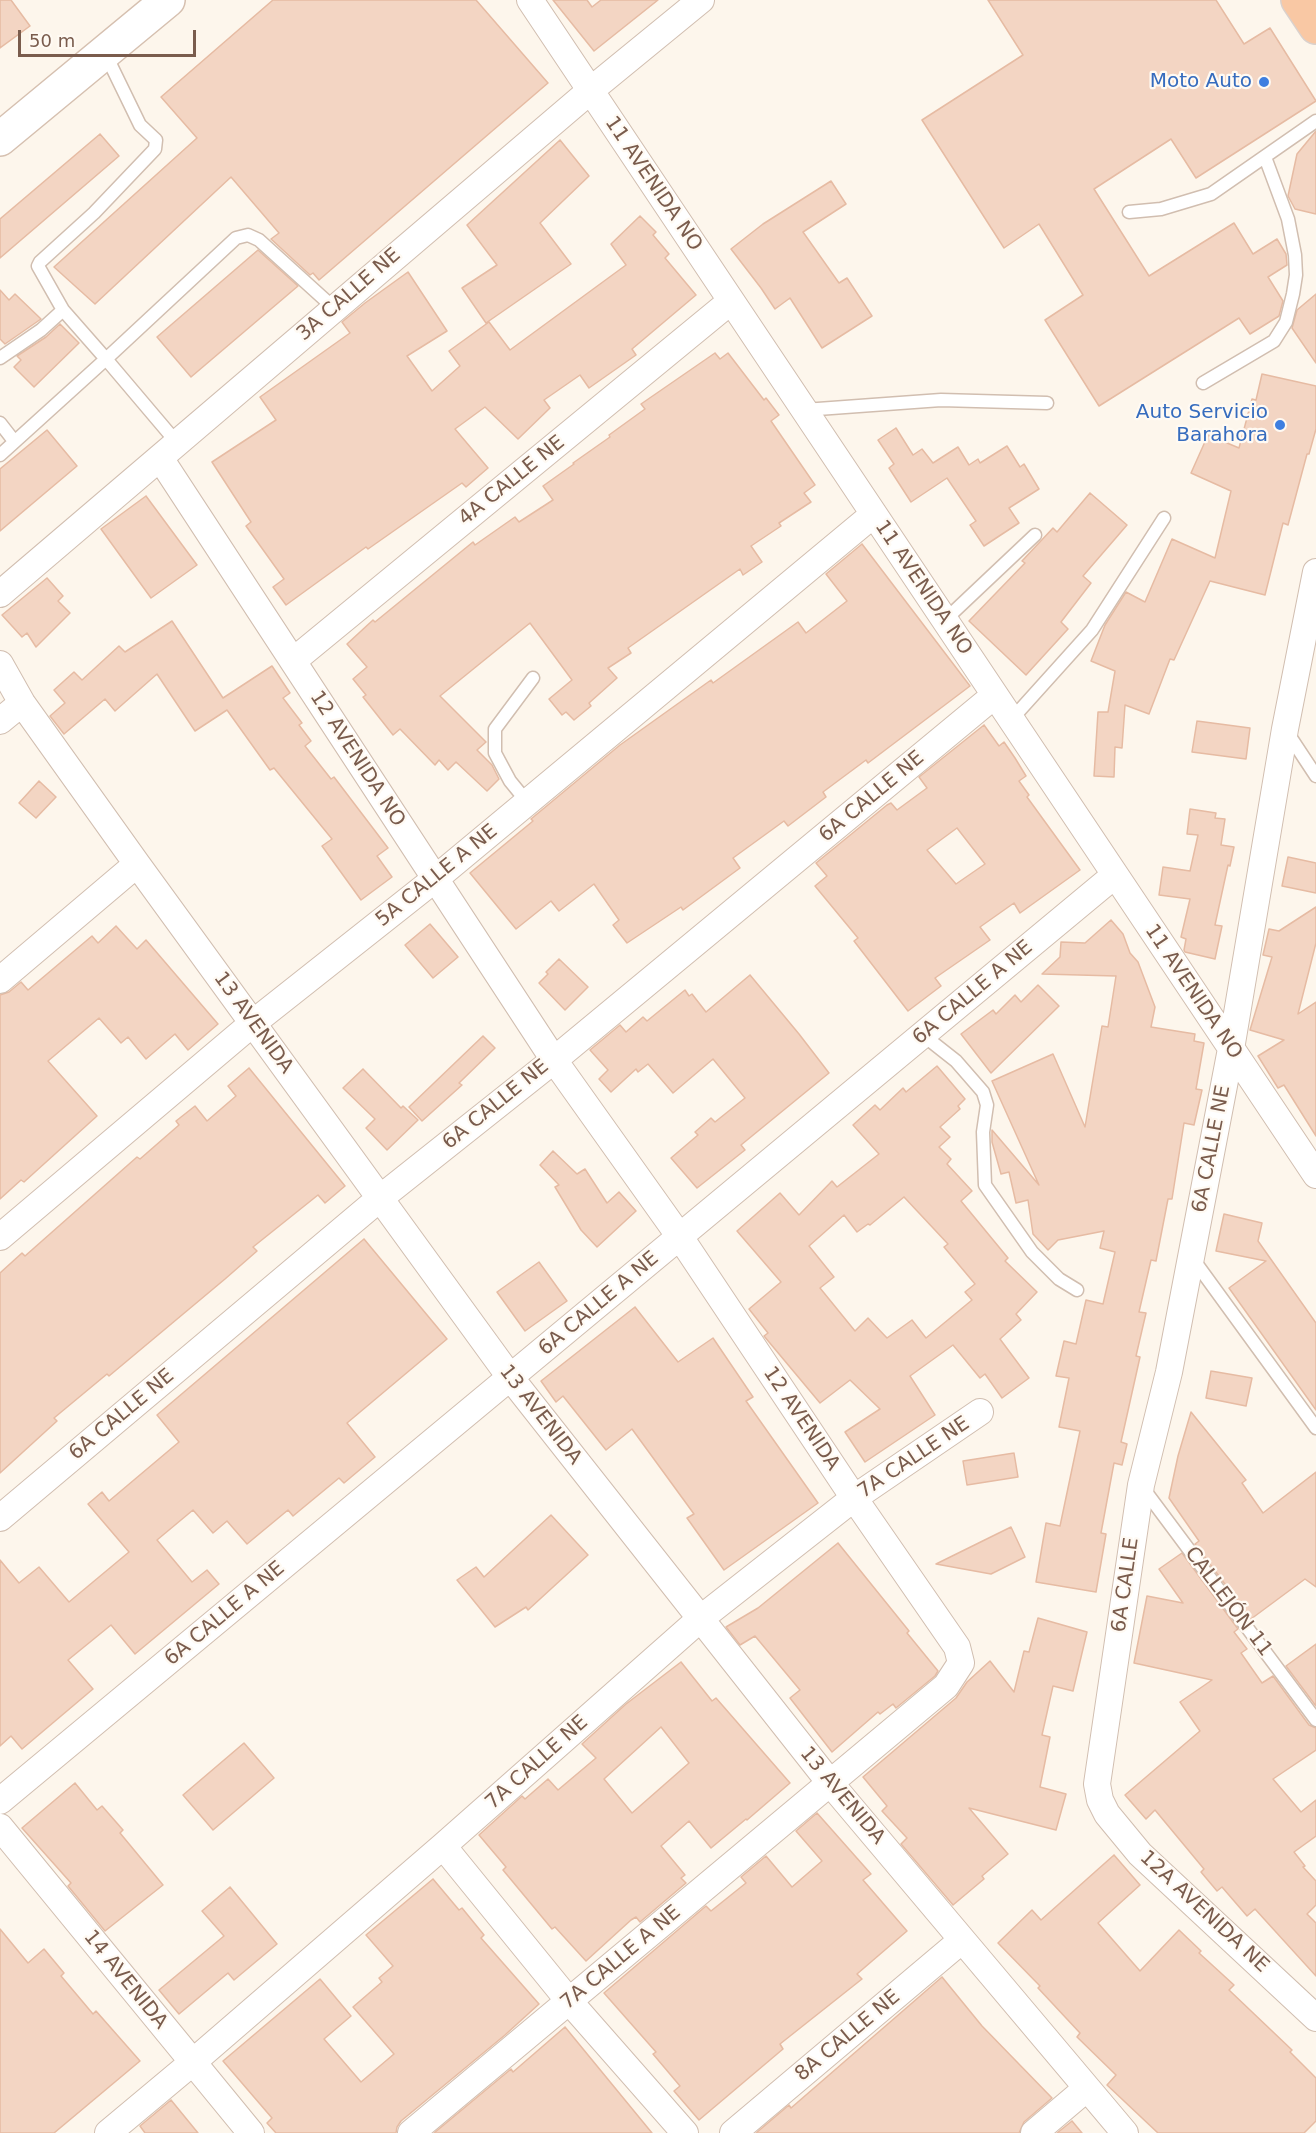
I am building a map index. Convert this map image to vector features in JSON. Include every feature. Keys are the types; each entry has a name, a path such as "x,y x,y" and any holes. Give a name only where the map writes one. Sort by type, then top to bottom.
{"highway":[{"path":"1298,0 1316,27"}],"main road":[{"path":"0,139 168,0"}],"street":[{"name":"11 AVENIDA NO","path":"530,0 1316,1175"},
{"name":"3A CALLE NE","path":"0,594 591,90 701,0"},
{"name":"4A CALLE NE","path":"293,661 731,301"},
{"name":"12 AVENIDA NO","path":"169,451 293,661 554,1060"},
{"name":"5A CALLE A NE","path":"0,1237 253,1023 528,803 874,514"},
{"name":"6A CALLE NE","path":"1169,1372 1231,1049 1285,729 1316,572"},
{"name":"13 AVENIDA","path":"0,664 22,704 510,1377 831,1784 1125,2133"},
{"name":"6A CALLE NE","path":"0,1518 380,1199 554,1060 995,695"},
{"path":"0,721 22,704"},
{"path":"0,980 137,864"},
{"name":"6A CALLE A NE","path":"0,1802 1115,875"},
{"name":"12 AVENIDA","path":"554,1060 680,1237 854,1498 957,1647 961,1663 946,1686 831,1784"},
{"name":"6A CALLE","path":"1100,1800 1097,1784 1141,1485 1169,1372"},
{"name":"7A CALLE NE","path":"108,2133 443,1846 700,1619 854,1498 980,1412"},
{"name":"7A CALLE A NE","path":"411,2133 831,1784"},
{"name":"12A AVENIDA NE","path":"1100,1800 1121,1833 1140,1854 1316,2018"},
{"name":"14 AVENIDA","path":"0,1827 251,2133"},
{"path":"443,1846 569,2001 685,2133"},
{"name":"8A CALLE NE","path":"733,2133 962,1940"},
{"path":"1034,2133 1087,2088"}],"lane":[{"path":"105,52 140,125 156,140 155,150 38,266 63,310 106,359 169,451"},
{"path":"1129,212 1161,209 1210,194 1316,121"},
{"path":"1203,383 1274,341 1286,322 1296,275 1292,237 1288,219 1265,157"},
{"path":"0,454 236,238 248,235 259,240 334,308"},
{"path":"0,358 41,330 63,310"},
{"path":"804,410 940,400 1047,403"},
{"path":"0,423 14,441"},
{"path":"1011,720 1092,630 1164,518"},
{"path":"945,620 1035,535"},
{"path":"528,803 510,781 495,753 495,729 532,678"},
{"path":"1285,729 1316,776"},
{"path":"922,1035 956,1061 983,1092 987,1105 983,1132 985,1185 1032,1252 1059,1279 1077,1290"},
{"path":"1191,1256 1316,1428"},
{"name":"CALLEJÓN 11","path":"1141,1485 1316,1720"}],"building":[{"path":"0,0 11,0 30,26 0,48"},
{"path":"273,0 476,0 548,83 319,280 313,273 310,275 271,239 279,233 231,177 95,304 54,267 197,138 161,97"},
{"path":"553,0 587,0 592,7 601,0 658,0 594,51"},
{"path":"988,0 1216,0 1244,44 1270,28 1316,101 1196,178 1171,139 1094,189 1149,276 1234,223 1253,254 1277,239 1286,254 1287,265 1268,277 1283,301 1279,316 1250,334 1239,318 1099,406 1045,320 1083,295 1039,224 1004,248 922,120 1023,55"},
{"path":"1316,131 1316,214 1295,209 1288,196 1297,154"},
{"path":"100,134 119,156 0,258 0,219"},
{"path":"560,140 589,176 540,223 571,264 486,323 462,288 497,265 467,225"},
{"path":"831,181 846,204 803,232 839,283 847,278 872,316 822,348 790,298 775,309 731,249 763,224"},
{"path":"640,216 656,232 653,235 669,254 665,258 696,295 632,349 636,355 589,388 580,375 544,400 550,408 518,439 485,407 455,429 488,468 466,487 462,483 368,549 366,547 286,605 273,587 284,579 246,526 251,522 212,462 276,420 260,397 350,333 342,322 408,272 447,331 407,356 432,391 460,366 449,351 489,322 510,350 626,265 611,244"},
{"path":"258,250 298,286 191,377 157,337"},
{"path":"0,290 9,300 15,294 41,319 5,344 0,339"},
{"path":"1316,294 1316,363 1292,328 1297,310"},
{"path":"60,324 79,343 34,387 14,367 21,360 17,356 46,337"},
{"path":"715,353 720,359 728,353 764,400 766,398 779,415 771,421 815,485 804,493 811,502 779,523 781,526 751,546 762,562 743,575 740,569 628,648 631,653 608,668 617,678 589,703 591,706 574,720 566,712 562,715 549,699 572,680 530,623 440,696 486,742 477,750 492,765 499,779 487,791 456,762 448,770 439,760 435,765 400,729 393,735 363,697 366,695 353,679 367,667 347,644 373,620 375,622 473,542 475,545 515,517 519,522 553,500 543,486 645,409 641,404"},
{"path":"1262,374 1316,386 1316,429 1288,525 1283,523 1265,595 1210,581 1174,660 1170,659 1149,714 1125,705 1122,748 1115,747 1114,777 1094,776 1098,712 1108,712 1115,671 1091,661 1105,625 1126,592 1145,602 1172,539 1215,558 1231,491 1191,473 1208,435 1239,448 1252,399 1256,400"},
{"path":"896,428 913,455 922,449 933,463 958,447 969,465 978,459 980,463 1007,446 1020,467 1024,464 1039,489 1009,508 1019,523 984,546 970,525 976,521 947,478 911,502 889,468 894,464 878,440"},
{"path":"47,430 77,466 0,531 0,469"},
{"path":"1090,493 1127,525 1083,576 1091,583 1061,622 1068,629 1026,675 969,621 1025,563 1022,561 1053,528 1057,532"},
{"path":"146,496 197,565 151,598 101,529"},
{"path":"862,544 970,686 868,763 866,760 823,792 826,797 788,826 784,821 733,858 740,868 683,910 681,907 627,943 613,925 619,920 594,884 559,911 551,901 516,929 470,873 620,745 711,680 713,683 798,622 806,633 847,601 826,574"},
{"path":"47,578 63,596 58,601 70,613 36,647 27,633 22,637 2,615"},
{"path":"172,621 223,698 272,666 290,693 283,698 302,723 299,725 311,741 305,746 331,779 334,777 388,848 377,856 392,877 361,900 322,846 332,839 274,768 270,770 227,710 195,731 157,674 115,711 105,699 64,734 50,716 65,703 54,690 74,672 82,680 119,646 125,652"},
{"path":"1197,721 1250,728 1246,759 1192,752"},
{"path":"984,725 999,746 1004,742 1015,758 1026,776 1019,781 1029,795 1027,797 1080,870 1020,913 1014,903 980,927 990,940 935,978 941,986 908,1011 854,941 858,938 815,886 827,876 816,863 887,805 891,803 897,810 927,788 919,777","holes":["957,828 985,864 956,884 927,850"]},
{"path":"39,781 56,797 36,818 19,803"},
{"path":"1190,809 1216,813 1215,818 1225,819 1221,845 1234,847 1215,925 1222,926 1215,959 1184,950 1186,939 1181,937 1190,899 1159,895 1163,867 1190,871 1198,835 1187,834"},
{"path":"1288,857 1316,863 1316,893 1282,886"},
{"path":"1316,907 1316,943 1298,1014 1316,1002 1316,1136 1284,1085 1278,1088 1258,1056 1284,1040 1250,1030 1272,957 1263,955 1269,929 1279,931"},
{"path":"1111,920 1123,934 1130,953 1138,962 1155,1007 1151,1027 1195,1034 1194,1041 1204,1043 1196,1089 1202,1090 1194,1125 1184,1123 1172,1199 1168,1199 1156,1261 1151,1260 1139,1312 1146,1313 1136,1356 1140,1357 1121,1442 1127,1444 1122,1465 1114,1463 1101,1533 1106,1534 1096,1592 1036,1582 1046,1523 1060,1526 1080,1431 1059,1427 1069,1378 1056,1376 1064,1341 1076,1344 1086,1300 1103,1304 1115,1252 1100,1248 1104,1231 1058,1240 1048,1250 1033,1234 1028,1200 1016,1203 1009,1172 1001,1174 992,1142 992,1130 1039,1185 992,1081 1053,1054 1085,1127 1102,1026 1108,1027 1116,976 1042,974 1060,957 1061,942 1085,943"},
{"path":"430,924 458,957 433,978 405,945"},
{"path":"116,926 137,949 146,940 218,1024 188,1050 175,1034 146,1059 128,1037 121,1043 99,1018 48,1061 97,1116 24,1182 21,1180 0,1199 0,995 9,992 21,982 28,990 92,936 98,943"},
{"path":"559,959 588,987 565,1010 539,983"},
{"path":"750,975 829,1073 741,1145 745,1150 697,1188 671,1158 698,1135 695,1132 711,1118 715,1122 745,1098 713,1059 673,1093 648,1064 638,1072 636,1069 611,1092 599,1079 608,1070 590,1050 620,1025 626,1032 643,1017 647,1021 685,990 689,996 692,994 706,1012"},
{"path":"1038,985 1059,1006 991,1073 961,1034 993,1010 996,1014 1015,995 1021,1002"},
{"path":"483,1036 495,1048 459,1083 462,1085 422,1121 409,1107"},
{"path":"937,1066 965,1099 958,1106 960,1109 940,1127 950,1137 939,1147 951,1159 947,1164 972,1191 961,1201 1008,1258 1005,1261 1037,1292 1016,1314 1021,1320 1000,1339 1029,1378 1002,1398 985,1374 980,1378 953,1345 910,1376 935,1415 865,1462 845,1432 880,1409 850,1380 820,1403 764,1336 768,1333 749,1309 781,1282 737,1231 780,1193 799,1215 832,1181 837,1187 879,1154 853,1125 875,1105 880,1110 903,1088 906,1092","holes":["904,1197 948,1244 944,1247 975,1284 965,1292 972,1300 926,1338 912,1320 887,1338 868,1318 855,1331 820,1288 834,1277 809,1246 844,1215 857,1232 868,1224 870,1225"]},
{"path":"249,1068 345,1186 325,1203 318,1195 253,1247 257,1251 109,1376 107,1374 54,1418 57,1421 0,1473 0,1273 22,1253 25,1256 137,1157 140,1159 179,1125 176,1121 195,1106 207,1121 236,1096 228,1086"},
{"path":"363,1069 401,1108 403,1106 418,1120 387,1150 366,1128 375,1119 343,1088"},
{"path":"553,1151 577,1174 585,1169 607,1203 619,1192 636,1211 597,1247 581,1230 555,1187 559,1185 540,1165"},
{"path":"1224,1214 1262,1223 1258,1241 1316,1323 1316,1410 1229,1288 1266,1261 1216,1251"},
{"path":"364,1239 447,1339 347,1423 375,1457 344,1483 339,1478 293,1516 288,1510 247,1544 227,1521 213,1533 193,1510 157,1540 192,1582 207,1570 219,1584 135,1654 111,1625 68,1660 93,1689 22,1749 11,1736 0,1746 0,1560 19,1583 39,1567 69,1602 129,1552 88,1504 102,1492 109,1501 179,1442 157,1415"},
{"path":"539,1262 567,1301 525,1331 497,1292"},
{"path":"635,1307 678,1362 713,1338 753,1397 746,1401 818,1503 724,1570 687,1518 694,1514 632,1429 606,1450 563,1396 556,1402 541,1381"},
{"path":"1211,1371 1252,1378 1246,1406 1206,1398"},
{"path":"1191,1412 1246,1480 1242,1483 1263,1513 1316,1472 1316,1587 1305,1579 1251,1619 1195,1544 1199,1541 1169,1498"},
{"path":"1014,1453 1018,1477 967,1485 963,1461"},
{"path":"551,1515 588,1555 528,1610 526,1607 495,1627 457,1580 476,1567 484,1577"},
{"path":"1011,1527 1025,1557 991,1574 936,1564"},
{"path":"838,1543 938,1671 896,1708 893,1704 880,1714 878,1712 832,1752 790,1698 800,1690 755,1636 740,1645 726,1627 758,1608"},
{"path":"1182,1553 1238,1629 1234,1632 1247,1649 1241,1653 1262,1683 1273,1676 1309,1725 1316,1728 1316,1750 1273,1779 1301,1812 1316,1800 1316,1836 1294,1852 1305,1866 1303,1867 1316,1881 1316,1905 1307,1914 1316,1923 1316,1976 1255,1909 1247,1916 1222,1887 1217,1891 1201,1872 1204,1869 1155,1810 1146,1819 1125,1795 1200,1731 1180,1702 1212,1680 1134,1663 1147,1596 1183,1603 1159,1569"},
{"path":"1038,1618 1087,1632 1073,1691 1053,1686 1042,1735 1050,1737 1040,1787 1066,1794 1056,1830 969,1808 1008,1854 982,1876 984,1879 953,1905 901,1844 907,1838 882,1811 887,1806 863,1777 956,1698 967,1682 990,1661 1014,1692 1024,1651 1029,1652"},
{"path":"1316,1644 1316,1706 1286,1666"},
{"path":"681,1662 712,1701 716,1698 790,1783 711,1848 689,1821 661,1846 685,1875 681,1878 686,1883 640,1922 636,1917 631,1920 586,1961 555,1927 552,1929 503,1870 506,1867 479,1835 522,1796 525,1799 548,1779 558,1790 596,1758 582,1744 626,1704","holes":["661,1727 689,1763 632,1813 604,1779"]},
{"path":"244,1743 274,1778 213,1830 183,1795"},
{"path":"75,1783 97,1810 102,1806 123,1830 120,1833 163,1885 105,1931 68,1886 71,1883 22,1828"},
{"path":"817,1813 871,1874 863,1880 907,1931 857,1974 862,1979 780,2044 783,2049 699,2120 674,2091 680,2086 653,2054 656,2052 604,1993 706,1906 711,1911 746,1883 741,1877 766,1856 792,1887 822,1861 796,1831"},
{"path":"1114,1855 1140,1885 1098,1923 1140,1971 1179,1930 1201,1951 1199,1953 1234,1985 1229,1990 1292,2050 1290,2052 1316,2078 1316,2121 1304,2133 1158,2133 1107,2085 1116,2075 1077,2037 1080,2033 1038,1988 1040,1986 998,1943 1032,1910 1041,1920"},
{"path":"433,1879 459,1910 462,1908 484,1935 481,1938 539,2004 401,2121 396,2133 276,2133 267,2123 272,2118 223,2061 320,1979 351,2016 324,2039 361,2082 394,2054 353,2007 382,1982 379,1978 393,1966 366,1935"},
{"path":"230,1887 277,1944 234,1980 228,1973 179,2014 159,1990 224,1936 202,1911"},
{"path":"0,1929 28,1963 44,1949 64,1973 61,1976 93,2014 96,2011 140,2061 54,2133 0,2133"},
{"path":"942,1977 982,2026 1052,2098 1024,2122 1019,2133 756,2133 789,2105 791,2108"},
{"path":"565,2027 652,2133 434,2133 511,2069 513,2072"},
{"path":"171,2100 198,2133 145,2133 140,2126"},
{"path":"1072,2121 1082,2133 1057,2133"}],"place":[{"name":"Moto Auto","path":"1264,82"},
{"name":"Auto Servicio Barahora","path":"1280,425"}]}
